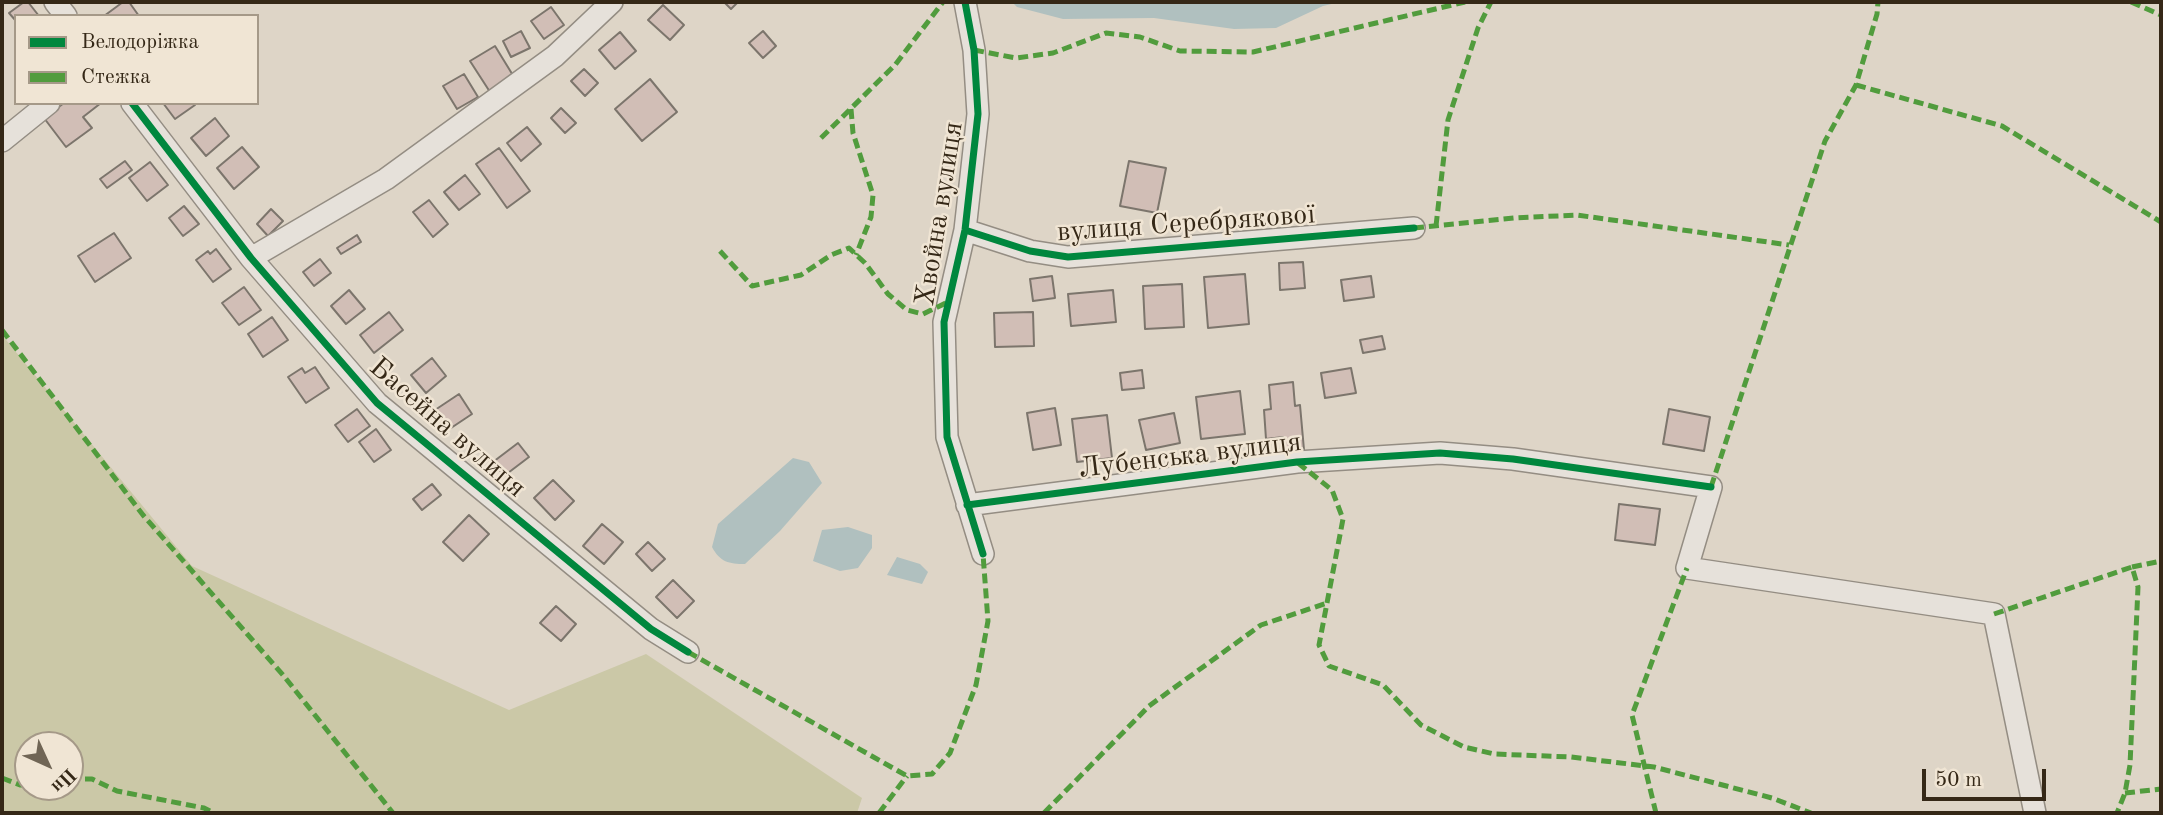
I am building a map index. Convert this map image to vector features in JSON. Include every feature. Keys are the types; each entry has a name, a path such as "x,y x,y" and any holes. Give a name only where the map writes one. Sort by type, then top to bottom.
{"street":[{"path":"251,258 386,179 555,56 612,2"},
{"name":"Хвойна вулиця","path":"965,2 974,50 978,114 965,230 944,322 947,437 983,554"},
{"path":"2,141 46,105"},
{"name":"Басейна вулиця","path":"134,105 251,258 377,402 650,628 688,653"},
{"name":"вулиця Серебрякової","path":"965,230 1030,251 1068,257 1414,228"},
{"name":"Лубeнська вулиця","path":"967,505 1297,462 1440,453 1513,459 1711,488 1687,568 1994,614 2035,813"}],"shaded area":[{"path":"1012,2 1340,2 1323,6 1276,28 1234,29 1154,18 1063,19 1017,7"},
{"path":"2,335 192,566 509,710 646,654 862,798 857,813 2,813"},
{"path":"793,458 809,462 822,483 780,531 745,564 730,563 722,559 712,547 718,524"},
{"path":"848,527 872,535 872,548 858,568 840,571 813,561 822,530"},
{"path":"897,557 920,564 928,572 922,584 887,575"}],"building":[{"path":"28,2 37,14 14,14 14,19 9,13"},
{"path":"123,2 129,2 138,14 107,14"},
{"path":"724,2 738,2 731,9"},
{"path":"663,5 684,25 670,40 648,20"},
{"path":"551,7 564,25 544,39 531,21"},
{"path":"521,31 530,48 511,57 503,41"},
{"path":"763,31 776,46 763,58 749,43"},
{"path":"620,32 636,51 615,69 599,50"},
{"path":"495,46 514,77 490,92 470,61"},
{"path":"584,69 598,83 585,96 571,81"},
{"path":"464,74 478,97 457,109 443,86"},
{"path":"650,79 677,112 642,141 615,109"},
{"path":"61,105 98,105 83,117 92,128 66,147 44,118"},
{"path":"164,105 195,105 175,119"},
{"path":"561,108 576,123 565,133 551,118"},
{"path":"215,118 229,136 206,156 191,138"},
{"path":"527,127 541,144 521,161 507,143"},
{"path":"242,147 259,167 234,189 217,168"},
{"path":"499,148 530,191 507,208 476,164"},
{"path":"125,161 132,170 107,188 100,179"},
{"path":"1129,161 1166,168 1157,213 1120,206"},
{"path":"150,162 168,185 147,201 129,178"},
{"path":"465,175 480,194 459,210 444,192"},
{"path":"429,200 448,224 433,237 413,212"},
{"path":"184,206 199,224 183,236 169,218"},
{"path":"271,209 283,221 268,236 257,224"},
{"path":"114,233 131,258 95,282 78,256"},
{"path":"357,235 361,242 341,254 337,248"},
{"path":"216,249 231,269 213,282 196,260 208,251 210,254"},
{"path":"320,259 331,273 314,286 303,272"},
{"path":"1303,262 1305,288 1280,290 1279,263"},
{"path":"1245,274 1249,324 1208,328 1204,277"},
{"path":"1052,276 1055,298 1033,301 1030,279"},
{"path":"1371,276 1374,297 1344,301 1341,280"},
{"path":"1182,284 1184,327 1145,329 1143,286"},
{"path":"244,287 261,310 239,325 222,303"},
{"path":"349,290 365,309 346,324 331,306"},
{"path":"1113,290 1116,322 1071,326 1068,294"},
{"path":"389,312 403,330 374,353 360,335"},
{"path":"1033,312 1034,346 995,347 994,313"},
{"path":"272,317 288,340 263,357 248,334"},
{"path":"1382,336 1385,349 1363,353 1360,340"},
{"path":"432,358 446,376 426,393 411,375"},
{"path":"315,367 329,388 306,403 288,377 302,368 305,373"},
{"path":"1351,368 1356,393 1325,398 1321,373"},
{"path":"1142,370 1144,388 1122,390 1120,373"},
{"path":"1293,382 1295,406 1300,405 1304,450 1284,451 1283,437 1266,439 1264,410 1271,409 1269,385"},
{"path":"1240,391 1245,434 1201,439 1196,397"},
{"path":"459,394 472,414 448,430 435,410"},
{"path":"1055,408 1061,445 1033,450 1027,413"},
{"path":"357,409 370,426 348,442 335,425"},
{"path":"1669,409 1710,417 1704,451 1663,444"},
{"path":"1174,413 1180,443 1146,450 1139,420"},
{"path":"1107,415 1112,458 1077,462 1072,419"},
{"path":"376,429 391,450 374,462 359,442"},
{"path":"518,443 529,457 504,476 493,462"},
{"path":"553,480 574,501 555,520 534,498"},
{"path":"432,484 441,495 422,510 413,499"},
{"path":"1619,504 1660,509 1655,545 1615,540"},
{"path":"469,515 489,534 463,561 443,542"},
{"path":"602,524 623,542 604,564 583,546"},
{"path":"648,542 665,559 652,571 636,554"},
{"path":"673,580 694,601 677,618 656,597"},
{"path":"556,606 576,624 561,641 540,623"}],"marked path":[{"path":"821,138 895,65 943,2"},
{"path":"974,50 1016,58 1053,53 1106,33 1140,37 1180,51 1253,52 1465,2"},
{"path":"1436,226 1448,120 1478,28 1491,2"},
{"path":"1711,487 1825,141 1856,85 1877,14 1878,2"},
{"path":"2131,2 2161,15"},
{"path":"1856,85 2002,126 2161,222"},
{"path":"851,109 853,133 873,195 871,217 856,255"},
{"path":"1414,228 1577,215 1789,245"},
{"path":"720,251 752,286 801,275 831,255 849,248 865,263 888,294 907,310 923,314 948,302"},
{"path":"2,330 143,515 283,675 393,813"},
{"path":"1298,463 1332,490 1343,519 1319,645 1329,666 1383,685 1421,725 1464,747 1494,754 1571,757 1654,767 1772,798 1811,813"},
{"path":"688,652 907,776 932,774 950,753 976,685 988,621 983,554"},
{"path":"2132,567 2161,561"},
{"path":"1994,614 2132,567 2138,587 2130,765 2125,793 2117,813"},
{"path":"1656,813 1632,715 1687,568"},
{"path":"1044,813 1149,706 1261,625 1327,603"},
{"path":"879,813 907,776"},
{"path":"2,778 14,783"},
{"path":"84,779 92,779 117,791 204,808 214,813"},
{"path":"2125,793 2161,789"}],"cycle path":[{"path":"965,2 974,50 978,114 965,230 944,322 947,437 983,554"},
{"path":"134,105 251,258 377,403 651,629 688,652"},
{"path":"965,230 1030,251 1068,257 1414,228"},
{"path":"967,505 1297,462 1440,453 1513,459 1711,487"}]}
